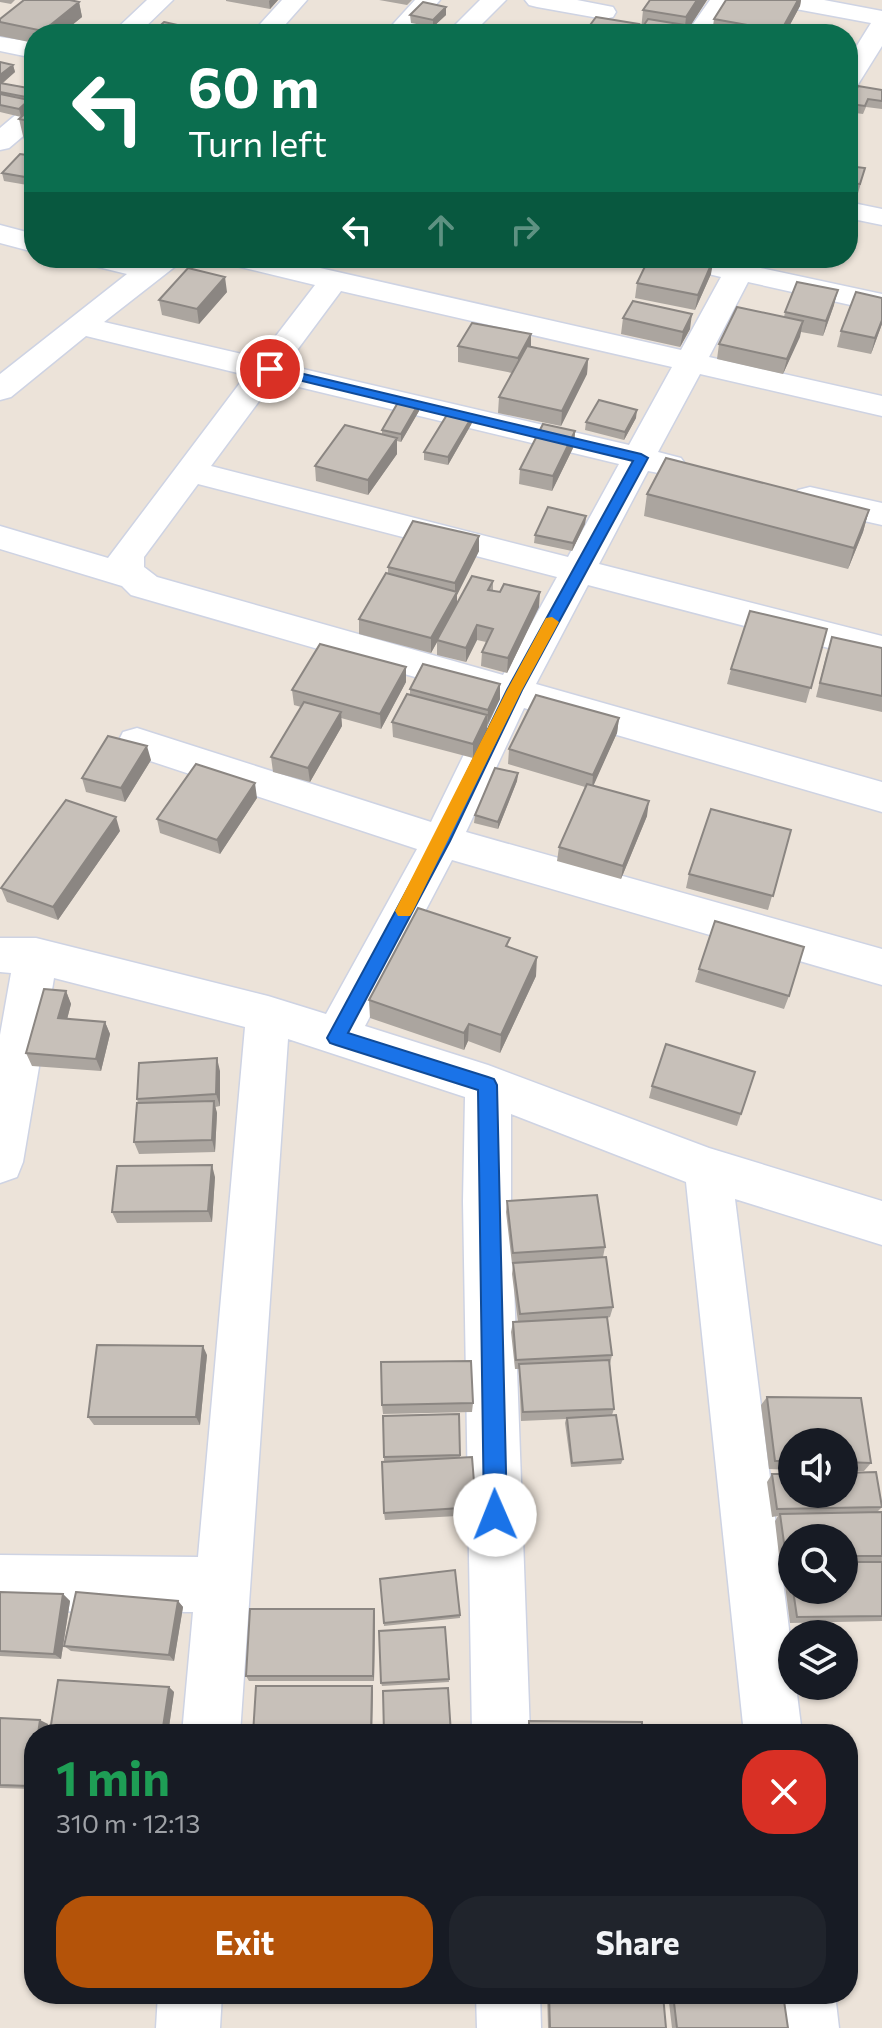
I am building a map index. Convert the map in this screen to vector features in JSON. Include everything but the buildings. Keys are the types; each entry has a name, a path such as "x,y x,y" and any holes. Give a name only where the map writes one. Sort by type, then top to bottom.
{"street":[{"path":"134,24 161,0"},
{"path":"272,24 295,0"},
{"path":"405,24 428,0"},
{"path":"469,24 494,0"},
{"path":"537,0 608,6"},
{"path":"705,24 722,0"},
{"path":"785,0 831,4 882,18"},
{"path":"594,24 608,6"},
{"path":"858,65 882,25"},
{"path":"0,44 24,48"},
{"path":"0,142 24,122"},
{"path":"858,212 882,217"},
{"path":"0,234 24,240"},
{"path":"0,390 156,268"},
{"path":"282,268 882,406"},
{"path":"336,1038 442,841 514,690 741,268"},
{"path":"754,268 882,303"},
{"path":"334,280 270,369 126,556 126,571 144,586 882,797"},
{"path":"81,326 701,472"},
{"path":"189,471 882,649"},
{"path":"777,490 882,514"},
{"path":"0,537 135,578"},
{"path":"137,742 442,841 882,967"},
{"path":"0,1162 18,955 268,1014 488,1085 708,1169 882,1223"},
{"path":"212,1724 268,1014"},
{"path":"488,1085 487,1201 501,1724"},
{"path":"708,1169 772,1724"},
{"path":"0,1583 223,1585"},
{"path":"188,2028 189,2004"},
{"path":"508,2004 509,2028"},
{"path":"804,2004 807,2028"}],"slow traffic":[{"path":"404,911 442,841 514,690 552,622"}],"route":[{"path":"270,369 641,458 514,690 442,841 336,1038 488,1085 487,1201 495,1515"}]}
